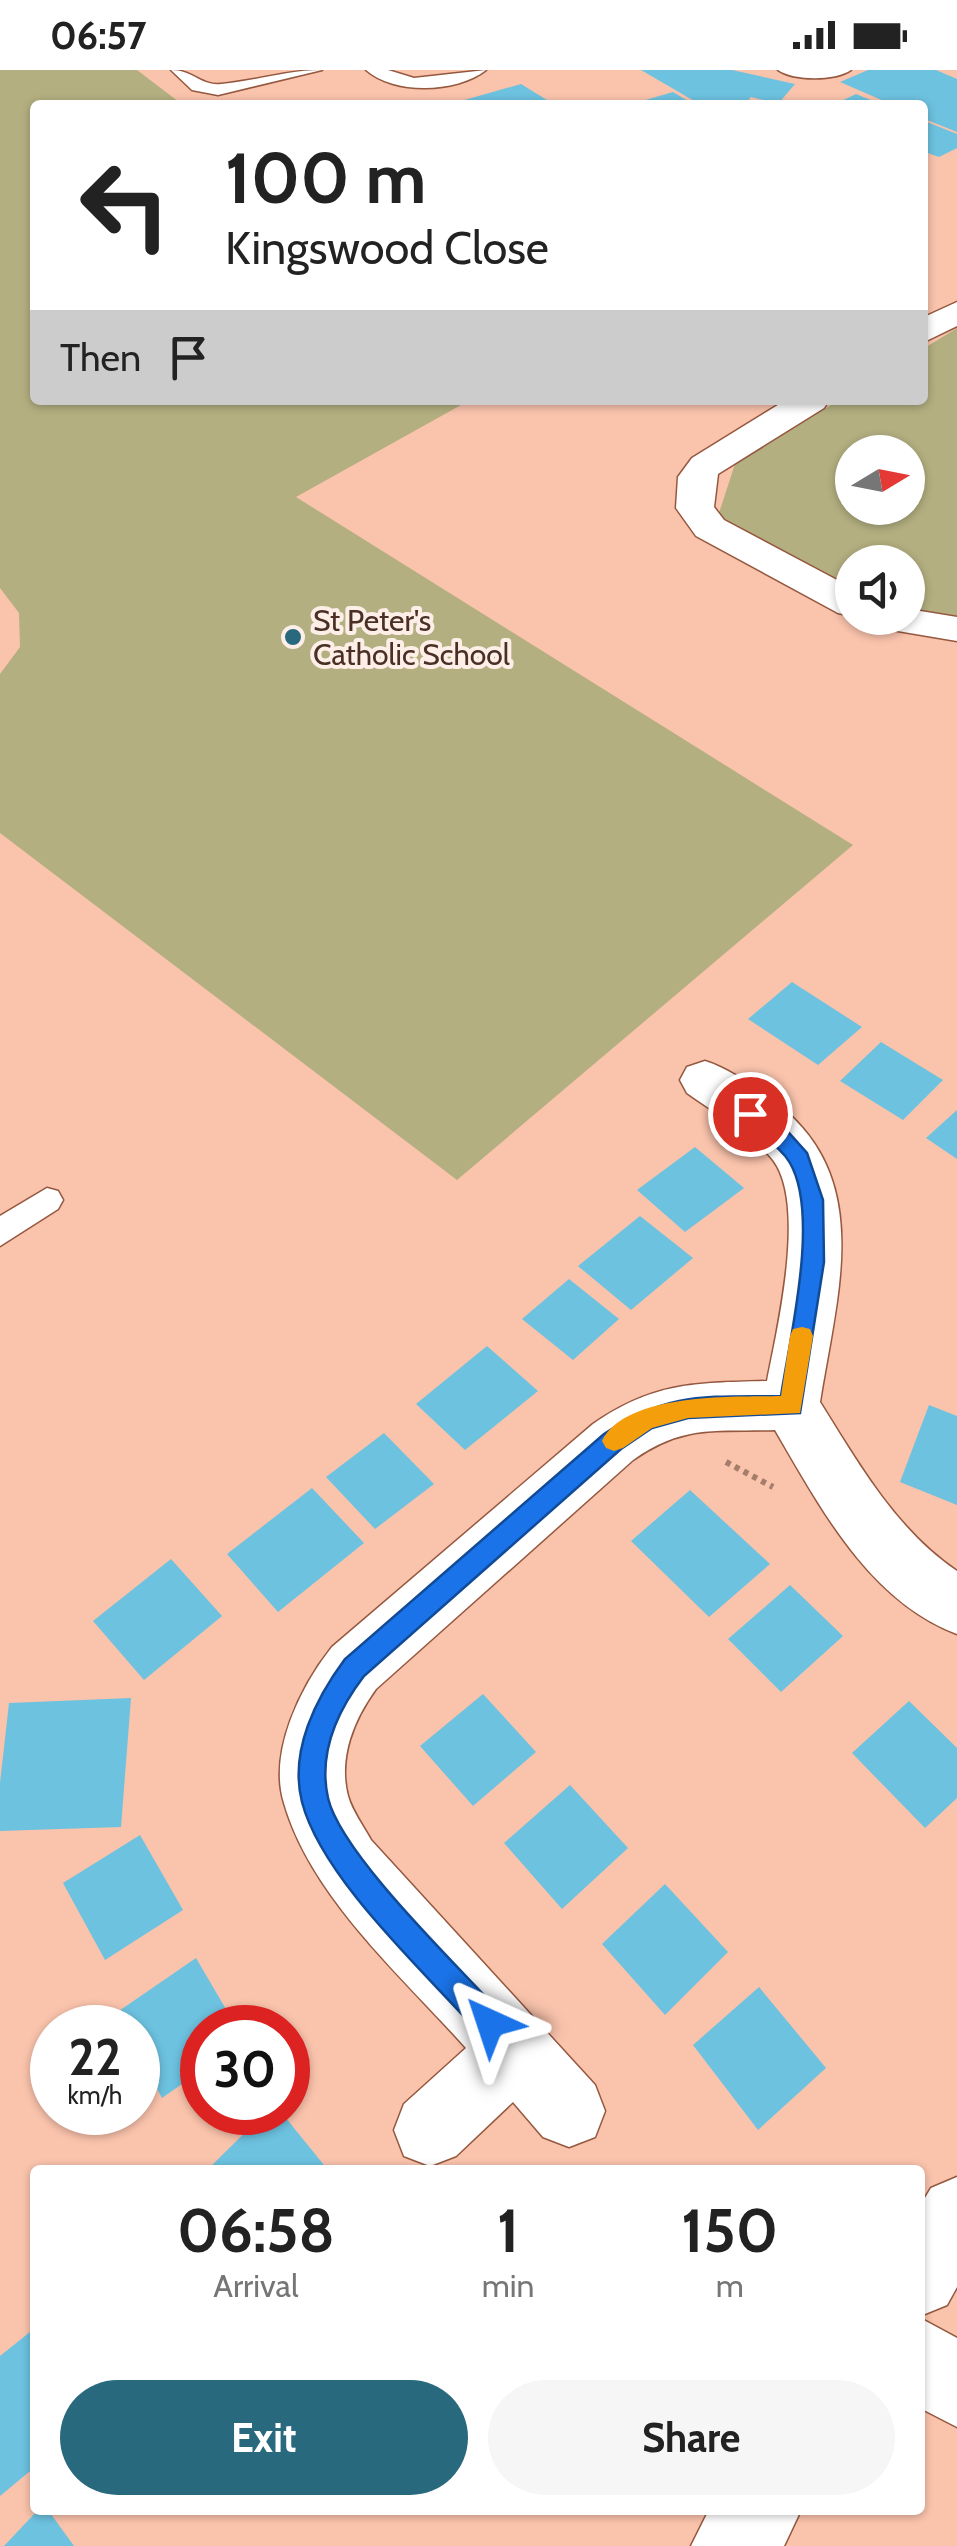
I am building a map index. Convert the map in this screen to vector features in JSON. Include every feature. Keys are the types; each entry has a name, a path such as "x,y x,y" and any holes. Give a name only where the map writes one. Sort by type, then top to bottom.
{"street":[{"path":"928,329 957,312"},
{"path":"803,405 705,466 696,477 695,508 710,528 835,595"},
{"path":"925,624 957,629"},
{"path":"704,1080 774,1130 800,1159 812,1200 813,1262 791,1406 854,1508 884,1546 924,1586 957,1606"},
{"path":"569,2111 347,1864 314,1800 315,1747 330,1700 354,1668 613,1442 646,1419 688,1408 791,1406"},
{"path":"430,2130 515,2051"},
{"path":"925,2269 957,2214"},
{"path":"925,2361 957,2388"},
{"path":"732,2546 757,2515"}],"lane":[{"path":"179,70 198,86 218,90 314,70"},
{"path":"374,70 396,82 416,84 478,70"},
{"path":"786,70 843,70"},
{"path":"0,1233 47,1200"}],"path":[{"path":"646,1419 782,1492"}],"shaded area":[{"name":"St Peter's Catholic School","path":"0,70 137,70 176,100 30,100 30,405 461,405 296,497 853,845 457,1180 0,833 0,674 20,647 19,613 0,588"},
{"path":"957,328 957,619 925,614 925,545 835,545 835,580 718,516 735,464 831,405 928,405 928,346"}],"building":[{"path":"641,70 732,70 795,84 781,100 692,100"},
{"path":"868,70 936,70 957,79 957,132 928,120 928,100 881,100 840,82"},
{"path":"521,84 547,100 465,100"},
{"path":"673,92 687,100 646,100"},
{"path":"856,94 871,100 843,100"},
{"path":"928,122 957,134 957,148 939,157 928,153"},
{"path":"792,982 862,1027 818,1065 748,1019"},
{"path":"881,1042 943,1080 903,1120 840,1081"},
{"path":"957,1110 957,1159 926,1138"},
{"path":"695,1147 744,1188 685,1232 637,1190"},
{"path":"640,1216 693,1258 631,1310 578,1266"},
{"path":"569,1279 619,1319 573,1360 522,1319"},
{"path":"487,1346 538,1391 465,1450 416,1404"},
{"path":"929,1405 957,1416 957,1505 900,1482"},
{"path":"384,1433 434,1484 375,1529 326,1477"},
{"path":"312,1488 364,1543 278,1612 227,1554"},
{"path":"690,1490 770,1564 709,1617 631,1541"},
{"path":"171,1559 222,1616 144,1680 93,1621"},
{"path":"790,1585 843,1636 781,1692 728,1639"},
{"path":"483,1694 536,1752 473,1806 420,1746"},
{"path":"131,1698 121,1827 0,1831 0,1783 9,1703"},
{"path":"909,1701 957,1748 957,1798 925,1828 852,1753"},
{"path":"570,1785 628,1848 562,1909 504,1843"},
{"path":"140,1835 183,1910 105,1960 63,1883"},
{"path":"665,1884 728,1952 665,2015 602,1944"},
{"path":"196,1958 224,2005 180,2005 180,2085 162,2098 160,2005 128,2005"},
{"path":"759,1987 826,2068 758,2130 693,2045"},
{"path":"243,2135 300,2135 324,2165 212,2165"},
{"path":"30,2332 30,2471 0,2496 0,2356"},
{"path":"33,2515 52,2515 74,2546 4,2546"}],"slow traffic":[{"path":"614,1441 646,1419 688,1408 791,1406 802,1336"}],"place":[{"name":"St Peter's Catholic School","path":"293,637"}],"route":[{"path":"490,2023 347,1864 314,1800 315,1747 330,1700 354,1668 613,1442 646,1419 688,1408 791,1406 813,1262 812,1200 800,1159 774,1130 750,1114"}]}
